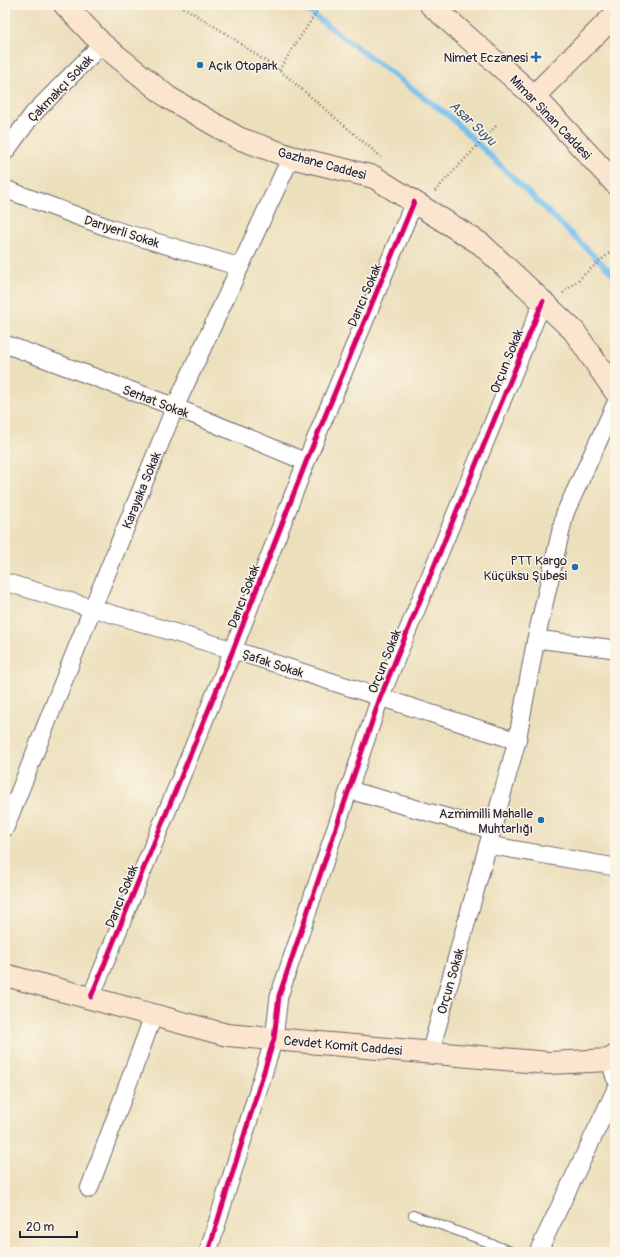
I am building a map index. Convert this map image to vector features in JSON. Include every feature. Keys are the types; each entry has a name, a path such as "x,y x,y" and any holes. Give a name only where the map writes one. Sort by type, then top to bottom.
{"main road":[{"name":"Gazhane Caddesi","path":"66,5 102,44 169,98 238,138 291,157 374,177 423,198 481,244 574,331 615,391"},
{"name":"Mimar Sinan Caddesi","path":"437,7 534,96 615,183"},
{"path":"534,96 615,15"},
{"name":"Cevdet Komit Caddesi","path":"5,975 228,1035 549,1063 613,1065"}],"street":[{"name":"Çakmakçı Sokak","path":"5,152 33,114 102,44"},
{"name":"Karayaka Sokak","path":"5,828 10,801 93,607 175,407 291,157"},
{"name":"Darıyerli Sokak","path":"5,189 112,229 240,267"},
{"name":"Darıcı Sokak","path":"91,997 233,650 306,462 423,198"},
{"name":"Orçun Sokak","path":"274,1039 279,996 380,698 545,304"},
{"name":"Serhat Sokak","path":"5,344 175,407 306,462"},
{"name":"Orçun Sokak","path":"430,1053 517,741 536,639 565,513 615,405"},
{"name":"Şafak Sokak","path":"5,582 233,650 517,741"},
{"path":"536,639 615,649"},
{"path":"349,790 490,838 615,867"},
{"path":"89,1189 154,1014"},
{"path":"208,1252 274,1039"},
{"path":"538,1252 615,1091"}],"lane":[{"path":"413,1215 514,1252"}],"path":[{"path":"180,5 225,33 279,70 345,124 386,161"},
{"path":"279,70 321,5"},
{"path":"423,198 496,126"},
{"path":"545,304 615,248"}],"waterway":[{"name":"Asar Suyu","path":"300,5 449,116 615,276"}],"cycle path":[{"path":"91,997 233,650 306,462 414,202"},
{"path":"208,1252 274,1039 279,996 380,698 543,301"}],"place":[{"name":"Nimet Eczanesi","path":"536,57"},
{"name":"Açık Otopark","path":"200,65"},
{"name":"PTT Kargo Küçüksu Şubesi","path":"575,567"},
{"name":"Azmimilli Mahalle Muhtarlığı","path":"541,820"}]}
